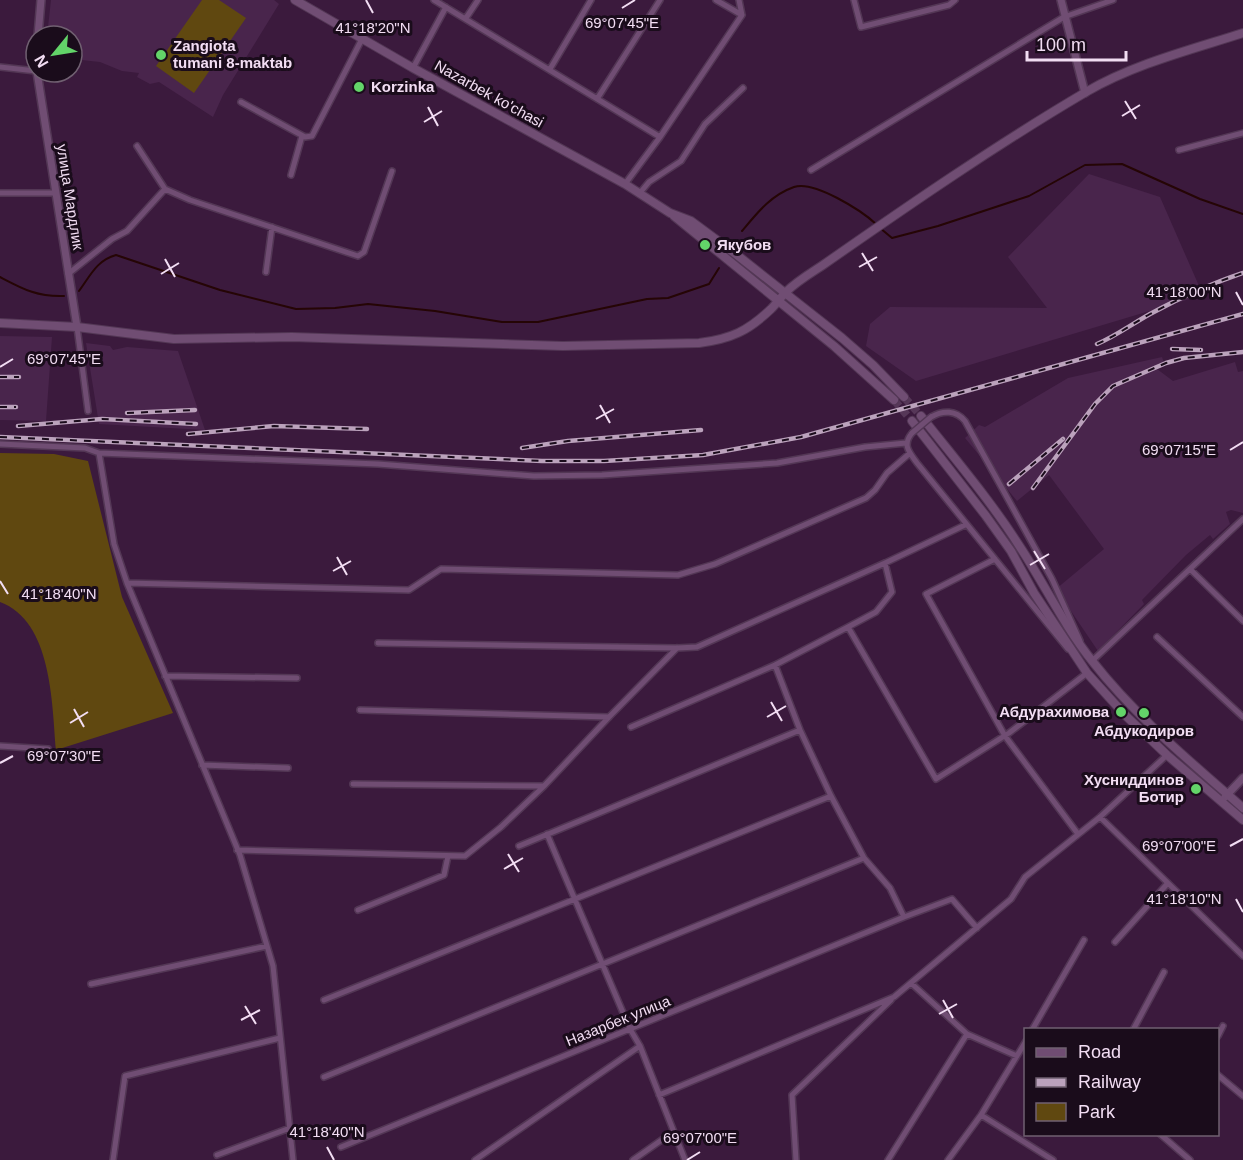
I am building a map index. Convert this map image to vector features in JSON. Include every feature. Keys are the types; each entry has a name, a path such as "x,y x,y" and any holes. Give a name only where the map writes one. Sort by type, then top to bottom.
{"main road":[{"name":"Nazarbek ko'chasi","path":"294,0 625,184 670,213 691,221 785,293 873,365 904,397"},
{"path":"0,323 77,327 174,339 292,337 563,346 699,343 720,340 737,335 749,327 785,293 888,220 1084,93 1119,75 1243,33"},
{"name":"Nazarbek ko'chasi","path":"670,213 687,229 779,300 894,400"},
{"path":"921,416 996,510 1021,548 1055,608 1092,661 1135,711 1243,808"},
{"path":"912,422 1005,542 1087,673 1167,756 1243,820"}],"street":[{"path":"39,24 41,0"},
{"path":"434,0 660,137"},
{"path":"466,18 478,0"},
{"path":"550,69 591,0"},
{"path":"597,99 660,0"},
{"path":"716,0 742,15"},
{"path":"625,184 660,137 742,15 739,0"},
{"path":"854,0 861,27 949,5 955,0"},
{"path":"1061,0 1084,93"},
{"path":"811,170 1064,17 1113,0"},
{"path":"413,68 446,7"},
{"path":"240,102 302,136 312,136 362,39"},
{"path":"0,67 24,69"},
{"name":"улица Мардлик","path":"38,84 77,327"},
{"path":"639,194 649,182 681,161 705,124 743,88"},
{"path":"1179,150 1243,133"},
{"path":"291,175 302,136"},
{"path":"137,146 165,189 190,200 358,256 362,255 392,171"},
{"path":"69,274 112,239 127,231 165,189"},
{"path":"0,193 56,193"},
{"path":"266,272 272,227"},
{"path":"77,327 88,411"},
{"path":"906,443 912,433 931,417 947,411 958,415 965,421 1052,579 1084,650"},
{"path":"0,444 85,448 99,453 378,464 534,476 591,475 777,463 865,447 906,443"},
{"path":"906,443 910,453 965,525 1075,657"},
{"path":"99,453 114,544 127,583 237,850 273,966 293,1160"},
{"path":"127,583 409,590 441,570 678,575 715,564 866,498 887,473 910,453"},
{"path":"1092,661 1243,519"},
{"path":"378,643 677,648 697,646 965,525"},
{"path":"995,559 926,594 1005,736 1078,834"},
{"path":"631,727 775,665 876,612 892,592 885,563"},
{"path":"1191,570 1243,621"},
{"path":"848,627 936,779 1005,736 1087,673"},
{"path":"1157,637 1243,717"},
{"path":"237,850 465,856 501,827 544,786 677,648"},
{"path":"775,665 800,730 831,796 864,858 890,888 904,917"},
{"path":"165,676 297,678"},
{"path":"360,710 609,717"},
{"path":"519,846 800,730"},
{"path":"0,746 48,749"},
{"path":"796,1160 792,1095 894,997 1011,899 1025,877 1100,817 1167,756"},
{"path":"202,765 288,768"},
{"path":"1221,801 1243,778"},
{"path":"353,784 544,786"},
{"path":"324,1000 831,796"},
{"path":"1100,817 1243,956"},
{"path":"547,834 630,1029 640,1046 685,1160"},
{"path":"358,910 444,875 448,856"},
{"path":"324,1077 864,858"},
{"path":"1115,942 1168,883"},
{"name":"Назарбек улица","path":"341,1147 952,899 977,928"},
{"path":"1033,1028 1084,940"},
{"path":"91,984 267,946"},
{"path":"1134,1028 1164,972"},
{"path":"911,983 968,1034 1017,1056"},
{"path":"659,1095 894,997"},
{"path":"1219,1034 1223,1026"},
{"path":"888,1160 968,1034"},
{"path":"113,1160 125,1076 280,1038"},
{"path":"948,1160 981,1114 1024,1044"},
{"path":"475,1160 640,1046"},
{"path":"1219,1076 1243,1096"},
{"path":"981,1114 1053,1160"},
{"path":"217,1155 290,1128"},
{"path":"633,1160 673,1132"},
{"path":"1162,1136 1190,1160"}],"shaded area":[{"name":"Zangiota tumani 8-maktab","path":"51,0 274,0 279,4 223,95 213,117 159,82 150,84 137,77 139,73 122,71 100,62 84,60 84,24 48,24"},
{"path":"1089,174 1160,197 1203,295 916,381 866,346 870,324 890,307 1047,308 1008,257"},
{"path":"0,336 52,337 46,421 0,420"},
{"path":"86,343 110,346 113,350 127,347 178,351 205,430 99,424"},
{"path":"1162,357 1165,366 1157,369 1173,381 1235,362 1238,372 1243,371 1243,513 1231,510 1226,512 1230,524 1213,539 1210,535 1186,555 1142,600 1144,604 1098,651 1056,589 1104,549 1049,475 1017,501 965,438 979,425 985,427 1068,378"}],"green space":[{"path":"202,0 219,0 246,18 194,93 156,66"},
{"path":"0,453 54,454 88,461 122,597 173,713 56,750 50,688 40,645 30,627 17,612 0,602"}],"waterway":[{"path":"880,228 892,238 938,226 1029,196 1085,165 1122,164 1200,199 1243,214"},
{"path":"742,231 771,200 786,190 803,186 837,198 876,224"},
{"path":"79,291 99,265 109,257 116,255 220,290 296,309 368,304 435,311 502,322 538,322 647,299 668,298 709,284 719,268"},
{"path":"0,277 38,294 64,296"}],"tunnel":[{"path":"904,397 921,416"},
{"path":"894,400 912,421"}],"railway":[{"path":"1097,344 1173,302 1243,273"},
{"path":"0,437 542,461 604,461 703,455 801,437 1243,314"},
{"path":"1172,349 1201,350"},
{"path":"1033,488 1095,404 1113,386 1166,363 1184,358 1243,352"},
{"path":"0,377 19,377"},
{"path":"0,407 16,407"},
{"path":"127,413 195,410"},
{"path":"18,426 102,419 196,424"},
{"path":"188,434 274,426 367,429"},
{"path":"522,448 568,441 701,430"},
{"path":"1009,484 1063,439"}],"place":[{"name":"Zangiota tumani 8-maktab","path":"161,55"},
{"name":"Korzinka","path":"359,87"},
{"name":"Якубов","path":"705,245"},
{"name":"Абдурахимова","path":"1121,712"},
{"name":"Абдукодиров","path":"1144,713"},
{"name":"Хусниддинов Ботир","path":"1196,789"}]}
